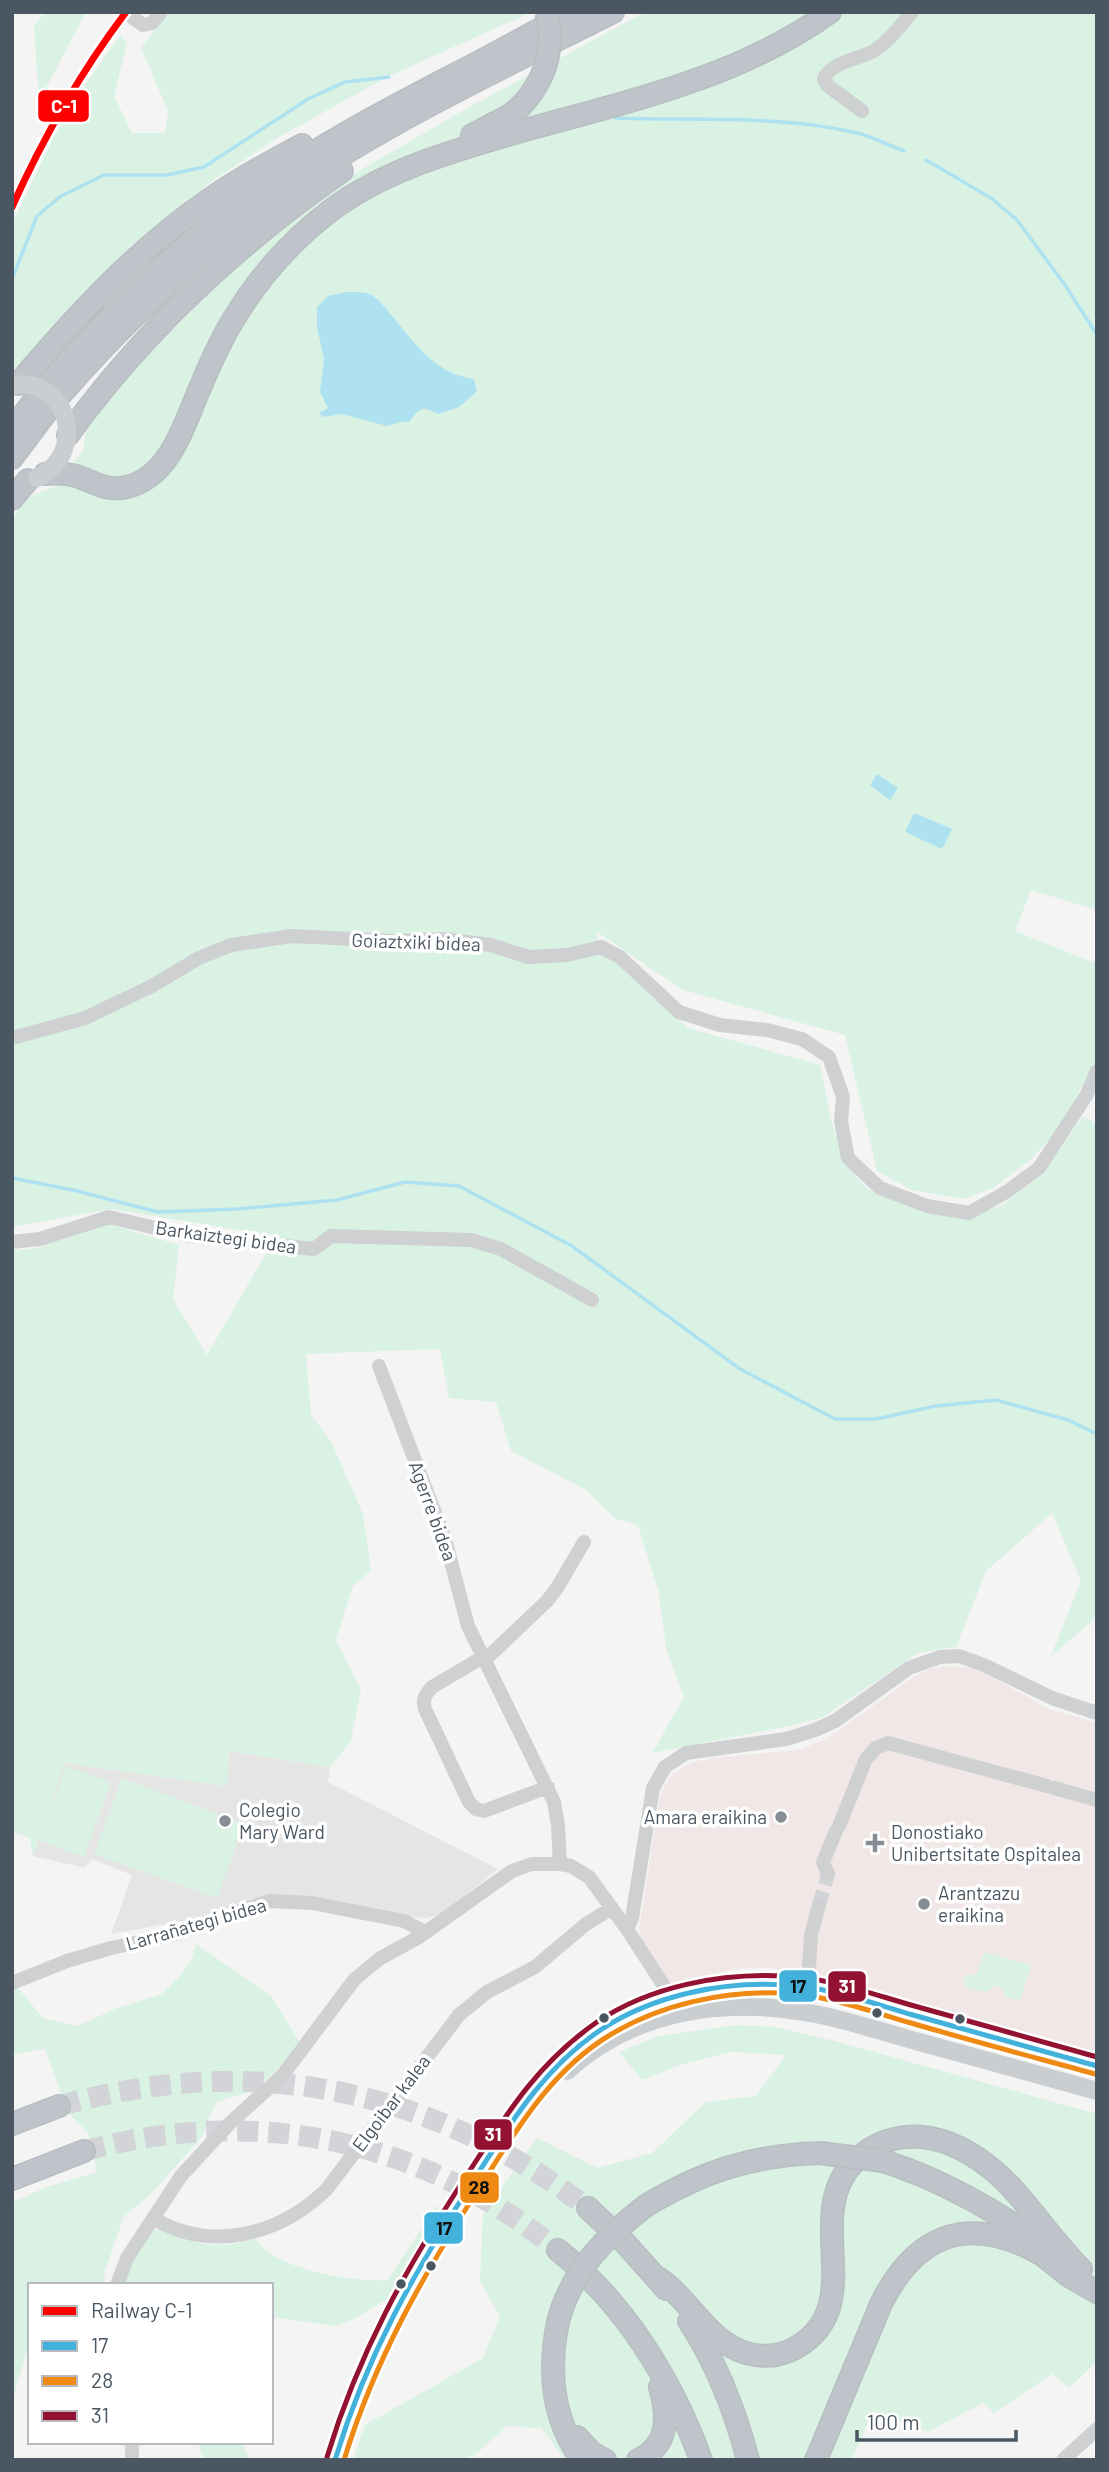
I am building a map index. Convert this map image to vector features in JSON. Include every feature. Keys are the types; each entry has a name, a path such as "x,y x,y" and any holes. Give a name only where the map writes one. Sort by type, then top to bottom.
{"highway":[{"path":"435,156 447,145 487,128 520,107 535,89 545,67 550,44 546,12"},
{"path":"573,12 406,100 315,152 220,217 118,307 56,388 230,232 295,184 435,104 613,12"},
{"path":"12,499 28,478 64,473 112,488 134,484 150,475 176,443 234,319 261,278 294,242 350,197 435,156 709,75 781,43 830,12"},
{"path":"15,385 92,300 154,242 209,199 249,174 376,107 406,100"},
{"path":"89,482 71,465 67,442 136,351 201,284 280,215 422,119 435,104"},
{"path":"12,429 41,406 12,458"},
{"path":"12,2124 59,2106"},
{"path":"658,2278 673,2288 715,2335 740,2350 769,2356 798,2347 818,2329 832,2300 832,2206 840,2181 848,2168 866,2152 891,2140 907,2137 940,2140 956,2146 990,2167 1016,2193 1062,2250 1089,2273"},
{"path":"12,2179 84,2151"},
{"path":"582,2460 557,2410 553,2362 558,2322 565,2297 587,2261 608,2237 647,2205 681,2184 735,2164 765,2157 820,2153 883,2161 947,2186 1003,2217 1089,2273"},
{"path":"947,2186 1097,2292"},
{"path":"588,2208 658,2278 691,2325 714,2363 740,2428 748,2460"},
{"path":"816,2460 881,2304 905,2264 937,2241 975,2233 993,2234 1041,2254"},
{"path":"558,2250 596,2285 629,2325 658,2367 677,2402 701,2460"},
{"path":"638,2460 657,2445 665,2430 666,2411 658,2367"},
{"path":"557,2398 577,2437 586,2448 605,2460"}],"main road":[{"path":"15,385 29,385 50,395 64,413 67,442 57,463 28,478"},
{"path":"335,2460 351,2403 386,2324 520,2108 540,2083 580,2045 621,2020 671,1997 730,1986 771,1984 819,1989 1097,2066"},
{"path":"716,2008 703,2001 704,1996 730,1986"},
{"path":"782,2010 790,2005 802,1987"},
{"path":"671,1997 698,2010"},
{"path":"344,2460 360,2405 395,2328 528,2114 547,2089 576,2064 666,2007 671,1997"},
{"path":"622,2033 670,2014 716,2008 782,2010 825,2016 1097,2091"}],"street":[{"path":"125,12 143,25 152,23 161,12"},
{"path":"862,111 828,86 824,79 826,74 835,67 874,50 912,12"},
{"name":"Goiaztxiki bidea","path":"12,1038 85,1018 152,986 199,958 231,945 292,936 394,941 444,939 491,945 528,957 567,955 601,947 620,957 679,1012 720,1025 802,1039 829,1057 843,1097 841,1121 848,1158 880,1188 927,1206 969,1213 1008,1191 1039,1168 1080,1106 1097,1071"},
{"name":"Barkaiztegi bidea","path":"12,1242 40,1239 109,1217 190,1236 314,1249 331,1236 471,1240 502,1249 592,1300"},
{"name":"Agerre bidea","path":"379,1366 445,1539 475,1646 484,1658 554,1802 560,1864"},
{"path":"548,1787 484,1811 476,1809 469,1802 423,1701 432,1687 484,1658 547,1601 558,1588 584,1542"},
{"path":"627,1929 632,1918 653,1788 665,1767 686,1753 786,1739 815,1730 835,1721 909,1668 940,1657 959,1656 1052,1698 1097,1713"},
{"path":"825,1868 837,1829 866,1759 876,1748 888,1743 1097,1800"},
{"path":"118,2283 127,2258 191,2163 282,2076 354,1980 379,1959 425,1933 512,1871 532,1864 560,1864 571,1866 589,1877 671,1997"},
{"name":"Larrañategi bidea","path":"12,1983 67,1961 176,1934 269,1901 312,1903 404,1921 425,1933"},
{"path":"802,1987 807,1976 811,1935 820,1905"},
{"name":"Elgoibar kalea","path":"153,2218 182,2231 216,2237 246,2236 282,2223 308,2207 326,2190 459,2015 487,1992 535,1967 586,1924 612,1908"},
{"path":"1063,2460 1097,2429"}],"shaded area":[{"name":"Donostiako Unibertsitate Ospitalea","path":"967,1667 983,1672 1049,1709 1097,1723 1097,2052 818,1975 761,1967 730,1970 671,1985 642,1942 639,1929 660,1795 669,1778 694,1762 797,1750 825,1740 912,1678 929,1669"},
{"name":"Colegio Mary Ward","path":"229,1751 330,1767 328,1782 498,1869 452,1907 427,1918 303,1899 111,1934 132,1875 92,1859 85,1868 33,1856 64,1763 226,1786"}],"green space":[{"path":"51,12 86,12 39,101 34,26 43,15"},
{"path":"167,12 532,12 389,76 277,138 211,182 139,242 78,300 28,363 12,368 12,224 53,138 87,82 120,36 127,43 114,96 132,133 165,133 168,111 141,48"},
{"path":"645,12 1097,12 1097,910 1031,890 1015,931 1097,964 1097,1059 1059,1129 1029,1161 993,1188 963,1199 912,1190 877,1171 845,1035 683,990 597,932 598,954 614,960 688,1028 820,1065 831,1120 844,1162 866,1188 901,1203 966,1218 1002,1205 1042,1175 1083,1116 1097,1124 1097,1617 1051,1656 1081,1581 1052,1513 986,1571 956,1647 918,1653 823,1717 652,1753 684,1697 666,1648 659,1593 638,1525 616,1519 586,1490 511,1451 496,1402 449,1398 440,1349 306,1354 311,1415 332,1443 363,1514 371,1570 353,1586 336,1639 361,1689 351,1741 330,1767 229,1751 227,1786 64,1763 43,1827 66,1766 111,1782 84,1857 38,1840 33,1856 30,1838 12,1832 12,1251 37,1248 108,1224 179,1245 173,1299 207,1355 276,1236 111,1209 12,1227 12,520 23,503 33,495 57,486 83,450 86,432 99,413 160,339 208,288 280,223 362,169"},
{"path":"122,1778 244,1824 217,1898 94,1854"},
{"path":"196,1944 271,1996 299,2041 277,2070 253,2091 216,2102 202,2137 150,2195 124,2216 105,2271 104,2283 28,2283 28,2351 12,2401 12,2203 44,2188 97,2172 88,2132 68,2113 45,2049 12,2054 12,1981 43,2018 78,2026 117,2008 162,1994 192,1959"},
{"path":"984,1952 1031,1965 1020,2001 1006,1997 1003,1988 995,1986 985,1992 963,1986 966,1974 976,1976"},
{"path":"737,2025 775,2027 831,2040 1097,2114 1097,2361 1069,2388 1052,2374 994,2413 983,2403 927,2432 873,2411 852,2460 566,2460 541,2428 507,2426 475,2455 458,2460 353,2460 365,2425 483,2358 500,2316 480,2281 483,2214 537,2138 597,2168 652,2153 706,2102 756,2096 786,2055 730,2052 680,2065 642,2080 619,2052 659,2036"},
{"path":"436,2206 445,2212 391,2297 336,2326 273,2317 273,2283 125,2283 134,2257 152,2230 171,2232 214,2245 256,2239 265,2249 296,2266 336,2276 388,2280"},
{"path":"199,2444 243,2444 250,2460 204,2460"}],"water":[{"path":"347,292 367,293 376,298 428,357 449,371 474,379 477,391 459,407 439,414 424,408 409,422 387,426 342,414 323,417 319,413 328,408 320,392 324,359 317,327 317,307 328,296"},
{"path":"877,774 898,788 890,800 870,785"},
{"path":"914,813 952,829 942,849 905,832"}],"waterway":[{"path":"12,279 37,216 61,196 104,175 167,175 204,167 308,99 345,82 389,77"},
{"path":"616,118 794,123 859,133 904,151"},
{"path":"926,160 991,198 1017,220 1065,285 1097,335"},
{"path":"12,1178 73,1190 158,1212 237,1209 337,1200 405,1182 459,1186 572,1246 740,1369 835,1419 876,1419 936,1406 996,1400 1068,1420 1097,1434"}],"tunnel":[{"path":"819,1905 828,1874"},
{"path":"59,2106 131,2090 201,2082 269,2083 336,2091 402,2108 465,2133 528,2167 588,2208"},
{"path":"84,2151 148,2137 211,2131 273,2133 334,2141 393,2157 450,2181 505,2212 558,2250"}],"rail line":[{"name":"C-1","path":"12,207 63,106 126,12"}],"transit line":[{"name":"31","path":"327,2457 354,2382 403,2279 479,2156 523,2093 556,2056 575,2038 618,2010 640,1999 687,1984 736,1977 801,1977 852,1988 1097,2057"},
{"name":"17","path":"335,2460 362,2385 394,2315 431,2248 487,2160 545,2079 581,2044 622,2017 666,1999 714,1988 761,1984 801,1986 850,1996 1097,2066"},
{"name":"28","path":"344,2460 371,2385 404,2316 441,2249 510,2141 538,2101 571,2065 610,2035 630,2024 671,2008 715,1997 760,1993 799,1994 848,2004 1095,2074"}],"place":[{"name":"Amara eraikina","path":"781,1817"},
{"name":"Colegio Mary Ward","path":"225,1821"},
{"name":"Donostiako Unibertsitate Ospitalea","path":"875,1843"},
{"name":"Arantzazu eraikina","path":"924,1904"}]}
